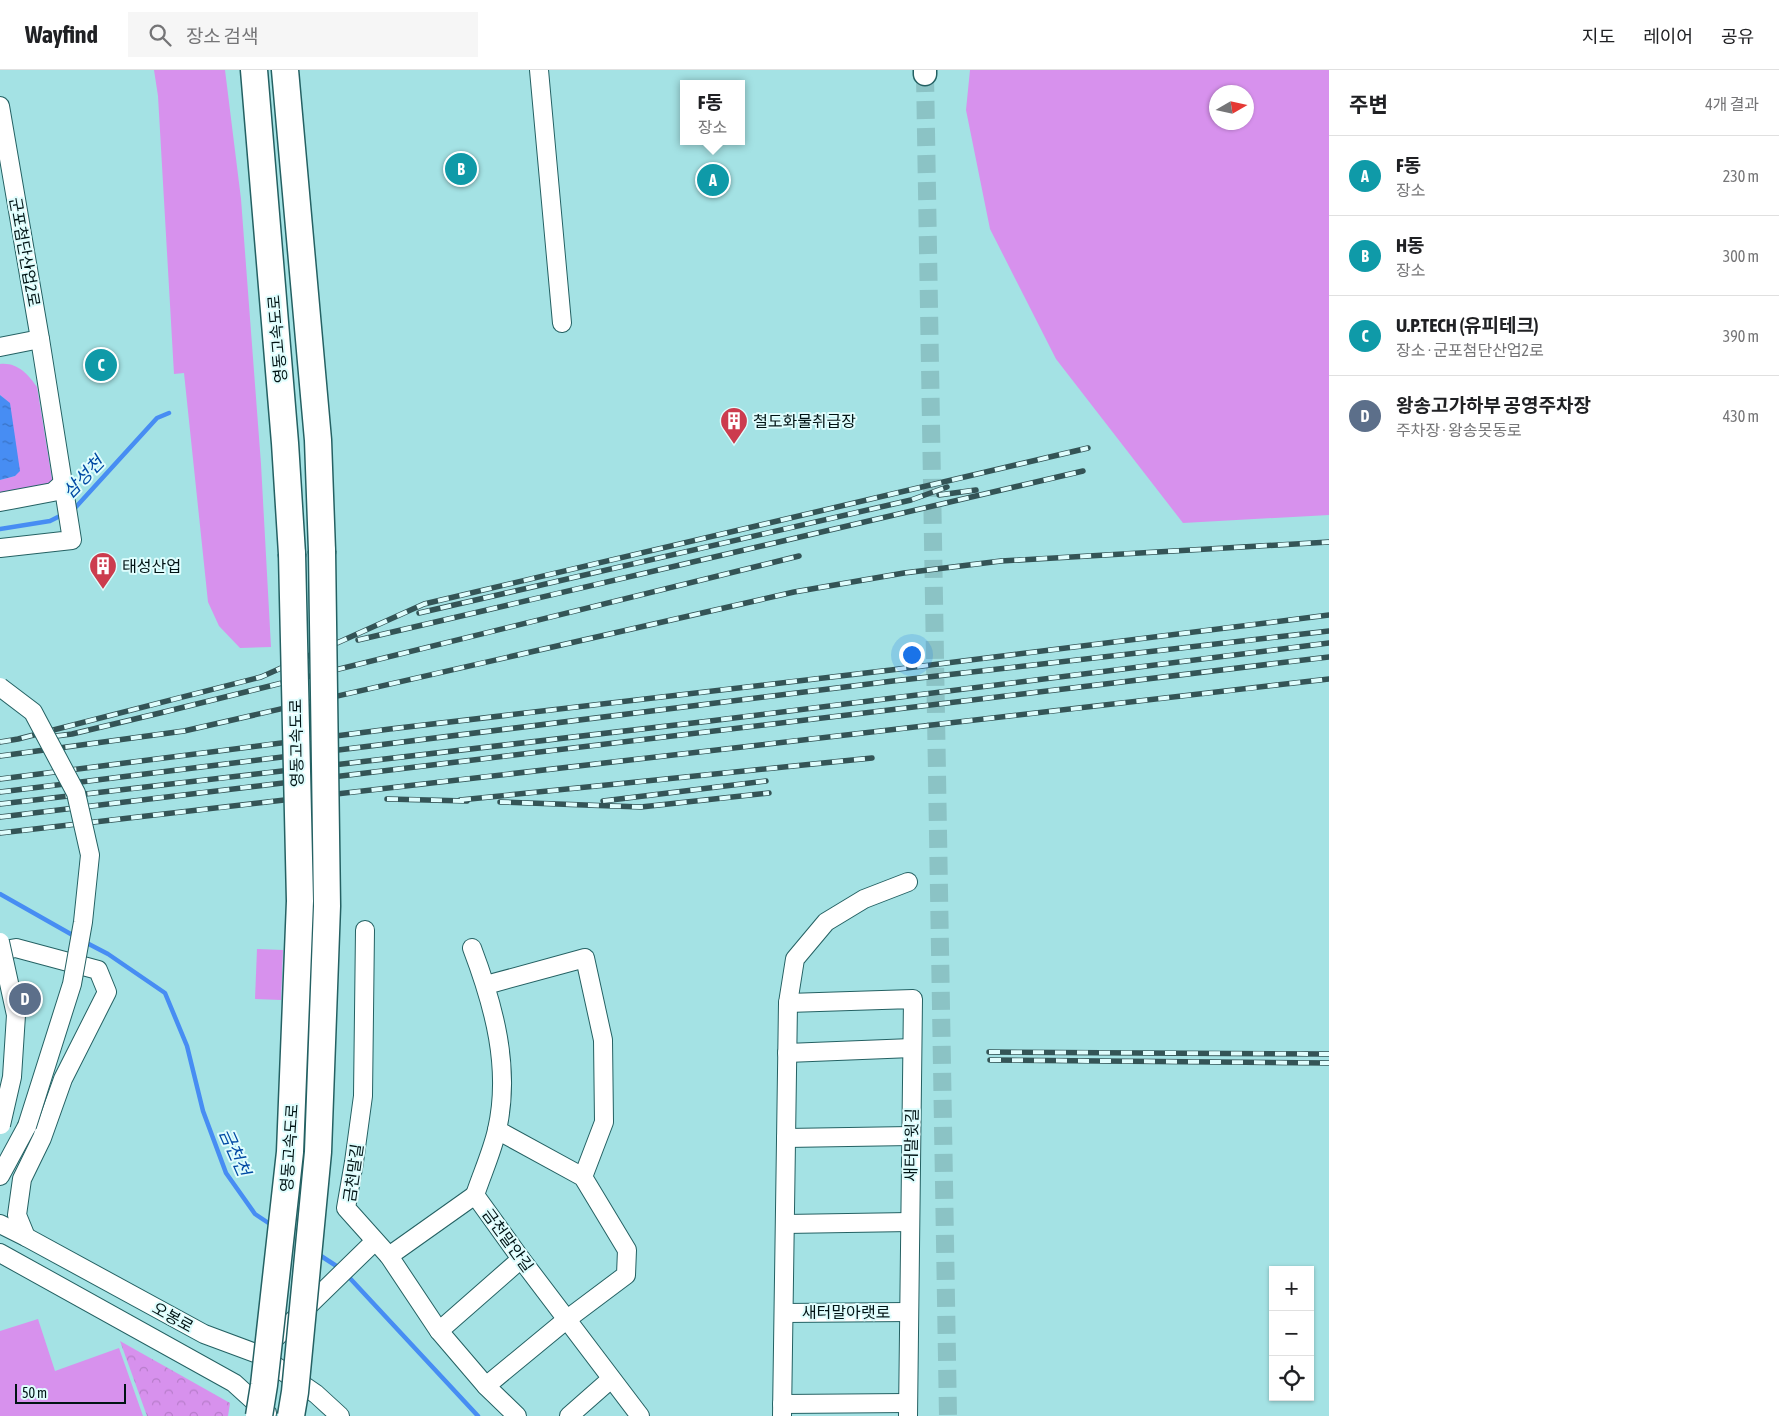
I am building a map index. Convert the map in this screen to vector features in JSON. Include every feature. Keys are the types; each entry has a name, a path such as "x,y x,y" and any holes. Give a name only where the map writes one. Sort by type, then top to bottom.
{"highway":[{"name":"영동고속도로","path":"254,70 286,443 292,554 300,901 290,1152 259,1416"},
{"name":"영동고속도로","path":"284,70 318,440 322,550 327,906 318,1152 295,1392 291,1416"}],"street":[{"path":"539,70 562,323"},
{"name":"군포첨단산업2로","path":"0,106 72,540 0,548"},
{"path":"0,346 40,339"},
{"path":"0,502 53,492 63,483"},
{"path":"0,686 33,712 76,793 90,855 83,922 72,984 27,1126 0,1176"},
{"name":"새터말아랫로","path":"908,882 864,899 826,922 794,959 788,1003 782,1410 908,1410"},
{"name":"금천말길","path":"365,930 363,1096 346,1208 389,1256 439,1331 486,1386 517,1416"},
{"path":"0,942 16,1015 12,1077 0,1126"},
{"path":"0,951 16,948 98,970 107,992 63,1079 42,1138 22,1179 17,1215 26,1237"},
{"name":"금천말안길","path":"472,948 486,986 496,1022 501,1059 502,1091 497,1130 475,1195 520,1259 640,1416"},
{"path":"486,986 585,958 603,1040 604,1122 583,1177"},
{"name":"새터말윗길","path":"788,1003 913,998 908,1410"},
{"path":"787,1053 912,1048"},
{"path":"486,1386 566,1320 626,1275 627,1250 583,1177 497,1130"},
{"path":"786,1138 911,1136"},
{"path":"389,1256 475,1195"},
{"path":"785,1224 910,1222"},
{"name":"오봉로","path":"0,1224 204,1334 258,1354 316,1394 340,1416"},
{"path":"258,1354 375,1241"},
{"name":"오봉로","path":"0,1253 234,1383 271,1416"},
{"path":"439,1331 520,1259"},
{"name":"새터말아랫로","path":"784,1313 909,1312"},
{"path":"569,1416 611,1379"}],"green space":[{"path":"154,70 225,70 241,199 261,464 271,647 240,648 219,626 208,602 184,373 174,374 158,96"},
{"path":"970,70 1329,70 1329,515 1183,523 1056,359 990,229 966,110"},
{"path":"0,364 12,365 22,370 37,387 53,485 0,497 0,480 15,476 10,404 0,395"},
{"path":"257,949 283,950 281,1000 255,999"},
{"path":"38,1319 55,1371 119,1348 143,1416 0,1416 0,1331"},
{"path":"120,1341 230,1403 228,1416 147,1416"}],"water":[{"path":"0,395 10,403 20,471 15,476 0,480"}],"waterway":[{"name":"삼성천","path":"71,510 75,508 157,418 169,413"},
{"name":"삼성천","path":"0,529 50,521 64,514"},
{"name":"금천천","path":"0,894 76,937"},
{"name":"금천천","path":"83,941 108,954 165,993 187,1046 203,1111 226,1173 255,1214 273,1226"},
{"name":"금천천","path":"318,1254 341,1269"},
{"name":"금천천","path":"346,1274 478,1416"}],"tunnel":[{"path":"925,74 948,1416"}],"railway":[{"path":"0,742 261,677 424,604 1088,448"},
{"path":"358,640 1083,471"},
{"path":"419,613 911,500 947,487"},
{"path":"939,495 976,490"},
{"path":"0,756 184,731 794,592 904,573 1001,561 1329,542"},
{"path":"56,736 72,734 160,713 799,556"},
{"path":"0,779 390,729 891,670 1329,615"},
{"path":"0,792 893,681 1329,631"},
{"path":"0,804 710,721 1329,643"},
{"path":"0,817 1329,657"},
{"path":"0,833 1329,679"},
{"path":"460,800 872,758"},
{"path":"603,801 766,781"},
{"path":"500,802 641,807 769,793"},
{"path":"387,799 467,801"},
{"path":"989,1052 1329,1054"},
{"path":"990,1060 1329,1063"}],"place":[{"name":"H동","path":"461,169"},
{"name":"F동","path":"713,180"},
{"name":"U.P.TECH (유피테크)","path":"101,365"},
{"name":"철도화물취급장","path":"734,445"},
{"name":"태성산업","path":"103,590"},
{"name":"왕송고가하부 공영주차장","path":"25,999"}]}
